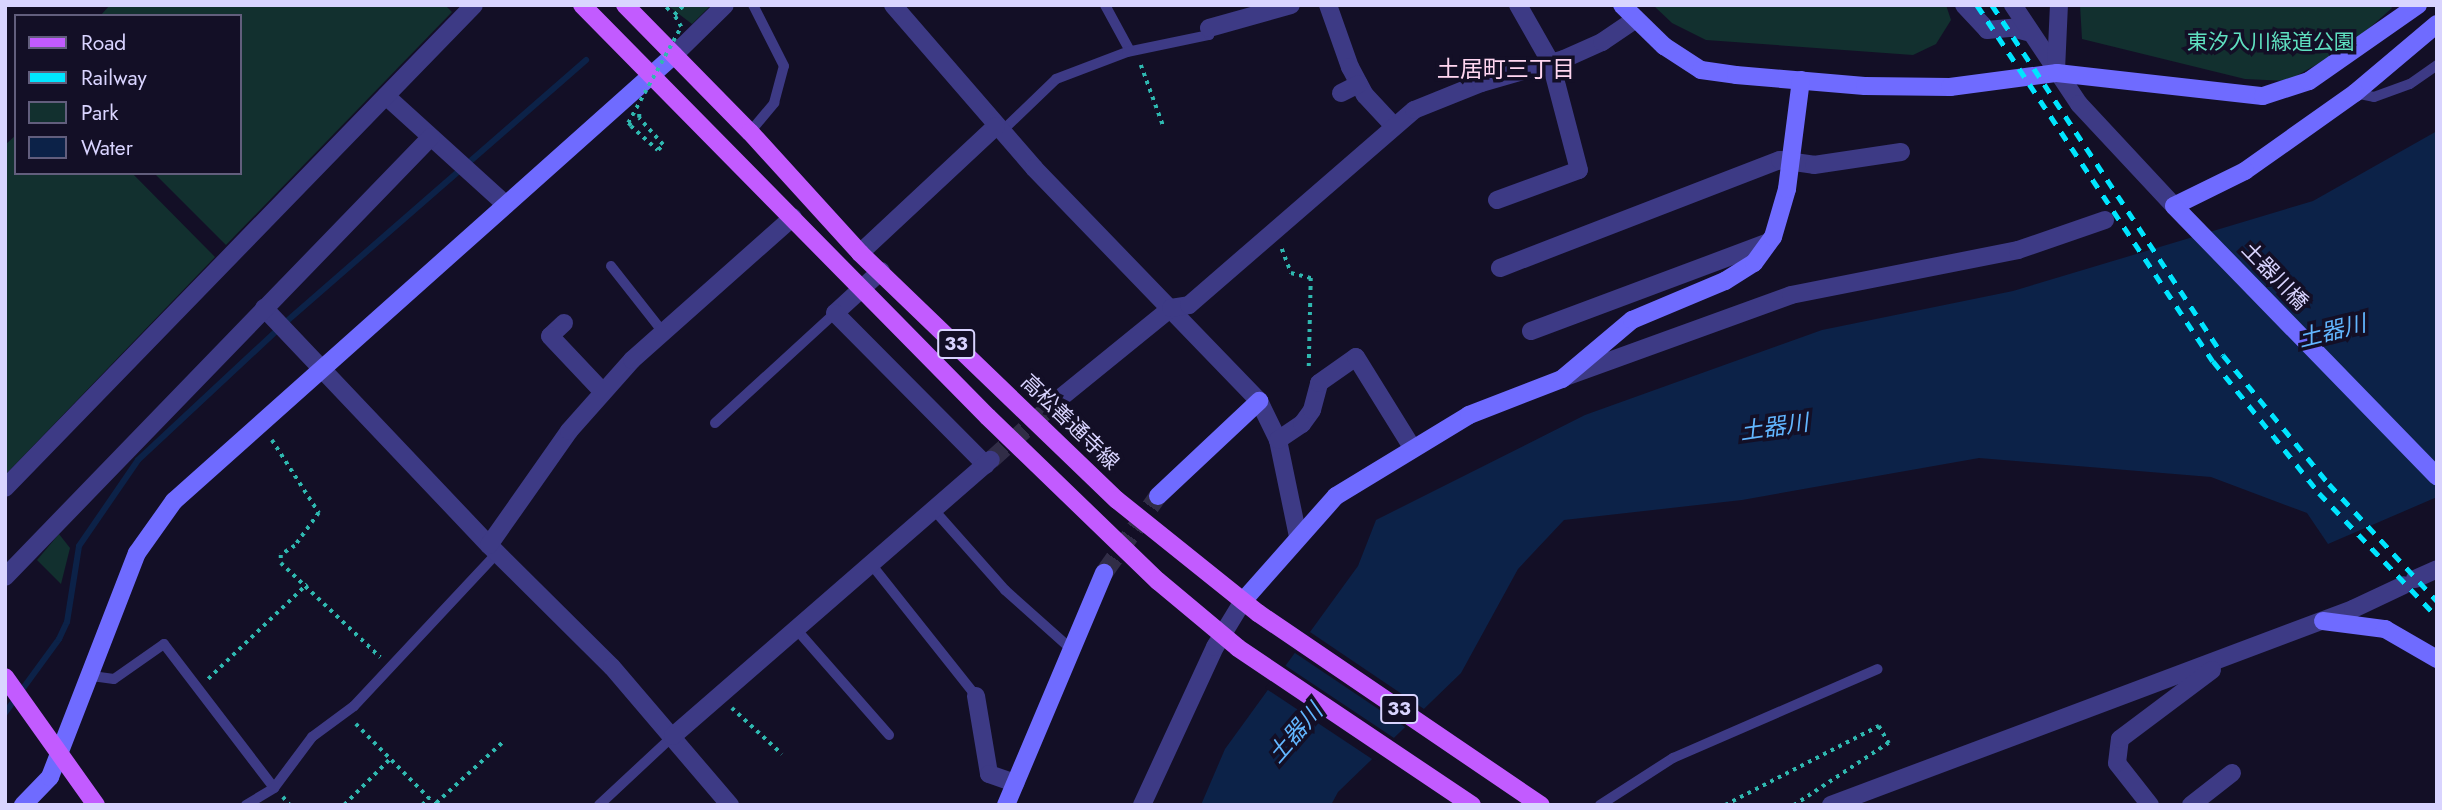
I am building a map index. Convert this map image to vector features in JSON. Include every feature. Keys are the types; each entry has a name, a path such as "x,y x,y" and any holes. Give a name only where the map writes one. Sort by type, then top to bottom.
{"main road":[{"name":"33","path":"582,5 793,217 860,290 1098,526 1238,648 1472,805"},
{"name":"高松善通寺線","path":"625,5 750,132 859,253 881,271 1117,500 1258,613 1541,805"},
{"path":"8,680 96,805"}],"street":[{"path":"23,805 50,778 92,676 137,553 174,501 261,419 652,75 725,5"},
{"path":"893,5 999,129 1259,401 1279,440 1298,537"},
{"path":"1221,5 1227,23"},
{"path":"1209,28 1291,5"},
{"path":"1328,5 1359,84 1392,124"},
{"path":"1497,200 1579,170 1551,63 1518,5"},
{"path":"1622,5 1664,46 1701,70 1801,80 1950,87 2057,74 2263,96 2309,81 2412,7"},
{"path":"1964,5 1987,30 2015,16 2031,33 2057,74 2174,206 2245,171 2355,93 2437,24"},
{"path":"2057,74 2054,39 2059,5"},
{"path":"5,488 386,96 466,8"},
{"path":"1059,399 1171,308 1189,305 1276,234 1392,124 1456,93 1551,63 1602,42 1636,19"},
{"path":"1562,379 1632,320 1725,281 1754,263 1769,242 1787,189 1801,80"},
{"path":"1341,93 1359,84"},
{"path":"386,96 506,205"},
{"path":"859,253 999,129"},
{"path":"5,577 431,137"},
{"path":"1500,268 1780,160 1814,165 1901,152"},
{"name":"土器川橋","path":"2174,206 2437,476"},
{"path":"493,549 569,431 603,392 663,331 793,217"},
{"path":"1142,805 1222,635 1243,601 1336,496 1413,449 1469,415 1791,295 2018,250 2105,220"},
{"path":"1531,331 1769,242"},
{"path":"673,736 988,463 835,313 881,271"},
{"path":"264,308 493,549 612,667 730,805"},
{"path":"564,323 550,336 603,392"},
{"path":"1279,440 1303,424 1319,383 1356,357 1413,449"},
{"path":"1158,496 1259,401"},
{"path":"1831,805 2323,621 2437,569"},
{"path":"1006,805 1104,573"},
{"path":"2323,621 2385,629 2437,659"},
{"path":"2150,805 2117,763 2120,739 2231,655"},
{"path":"976,696 989,774 1015,783"},
{"path":"2191,805 2232,772"}],"lane":[{"path":"750,132 774,103 784,66 753,5"},
{"path":"1105,5 1133,50"},
{"path":"999,129 1056,79 1133,50 1209,35 1209,28"},
{"path":"2355,93 2374,97 2410,84 2437,65"},
{"path":"611,266 663,331"},
{"path":"715,423 835,313"},
{"path":"934,510 1005,590 1070,649"},
{"path":"246,805 274,788 312,737 345,712 493,549"},
{"path":"871,564 976,696"},
{"path":"796,629 889,735"},
{"path":"92,676 114,679 164,644 274,788"},
{"path":"1600,805 1673,758 1878,669"},
{"path":"599,805 673,736"}],"path":[{"path":"666,10 672,5"},
{"path":"639,112 639,118 663,145 658,150 628,123 681,27 674,15 684,5"},
{"path":"1133,50 1164,128"},
{"path":"1276,234 1291,273 1311,278 1308,377"},
{"path":"261,419 319,513 295,546 281,555 281,563 307,584 389,666"},
{"path":"199,687 307,584"},
{"path":"720,695 782,754"},
{"path":"345,712 436,804 504,741"},
{"path":"1725,805 1879,726 1889,743 1795,805"},
{"path":"344,805 391,758"},
{"path":"422,805 429,798"}],"green space":[{"path":"110,5 445,5 452,12 226,245 156,175 242,175 242,14 102,14"},
{"path":"667,5 711,5 692,24"},
{"path":"1653,5 1946,5 1951,20 1936,44 1913,55 1706,40 1672,23"},
{"name":"東汐入川緑道公園","path":"2080,5 2391,5 2392,8 2348,47 2287,81 2245,79 2082,39"},
{"path":"14,137 14,175 134,175 215,257 5,475 5,145"},
{"path":"59,534 70,548 61,584 37,560"}],"water":[{"name":"土器川","path":"2437,131 2437,497 2328,544 2307,513 2211,477 1979,458 1742,500 1564,520 1518,569 1461,673 1338,792 1331,805 1201,805 1225,749 1358,566 1376,520 1585,415 1822,330 2013,291 2313,201"}],"pier":[{"path":"1307,630 1427,711 1408,729 1292,651"},
{"path":"1283,664 1397,740 1375,761 1265,688"}],"waterway":[{"path":"5,713 59,639 67,622 79,546 138,460 287,321 586,60"}],"tunnel":[{"path":"991,460 1059,399"},
{"path":"1104,573 1158,496"}],"railway":[{"path":"1977,5 2213,361 2319,493 2437,617"},
{"path":"1992,5 2223,355 2329,484 2437,601"}],"district":[{"name":"土居町三丁目","path":"1506,69"}]}
